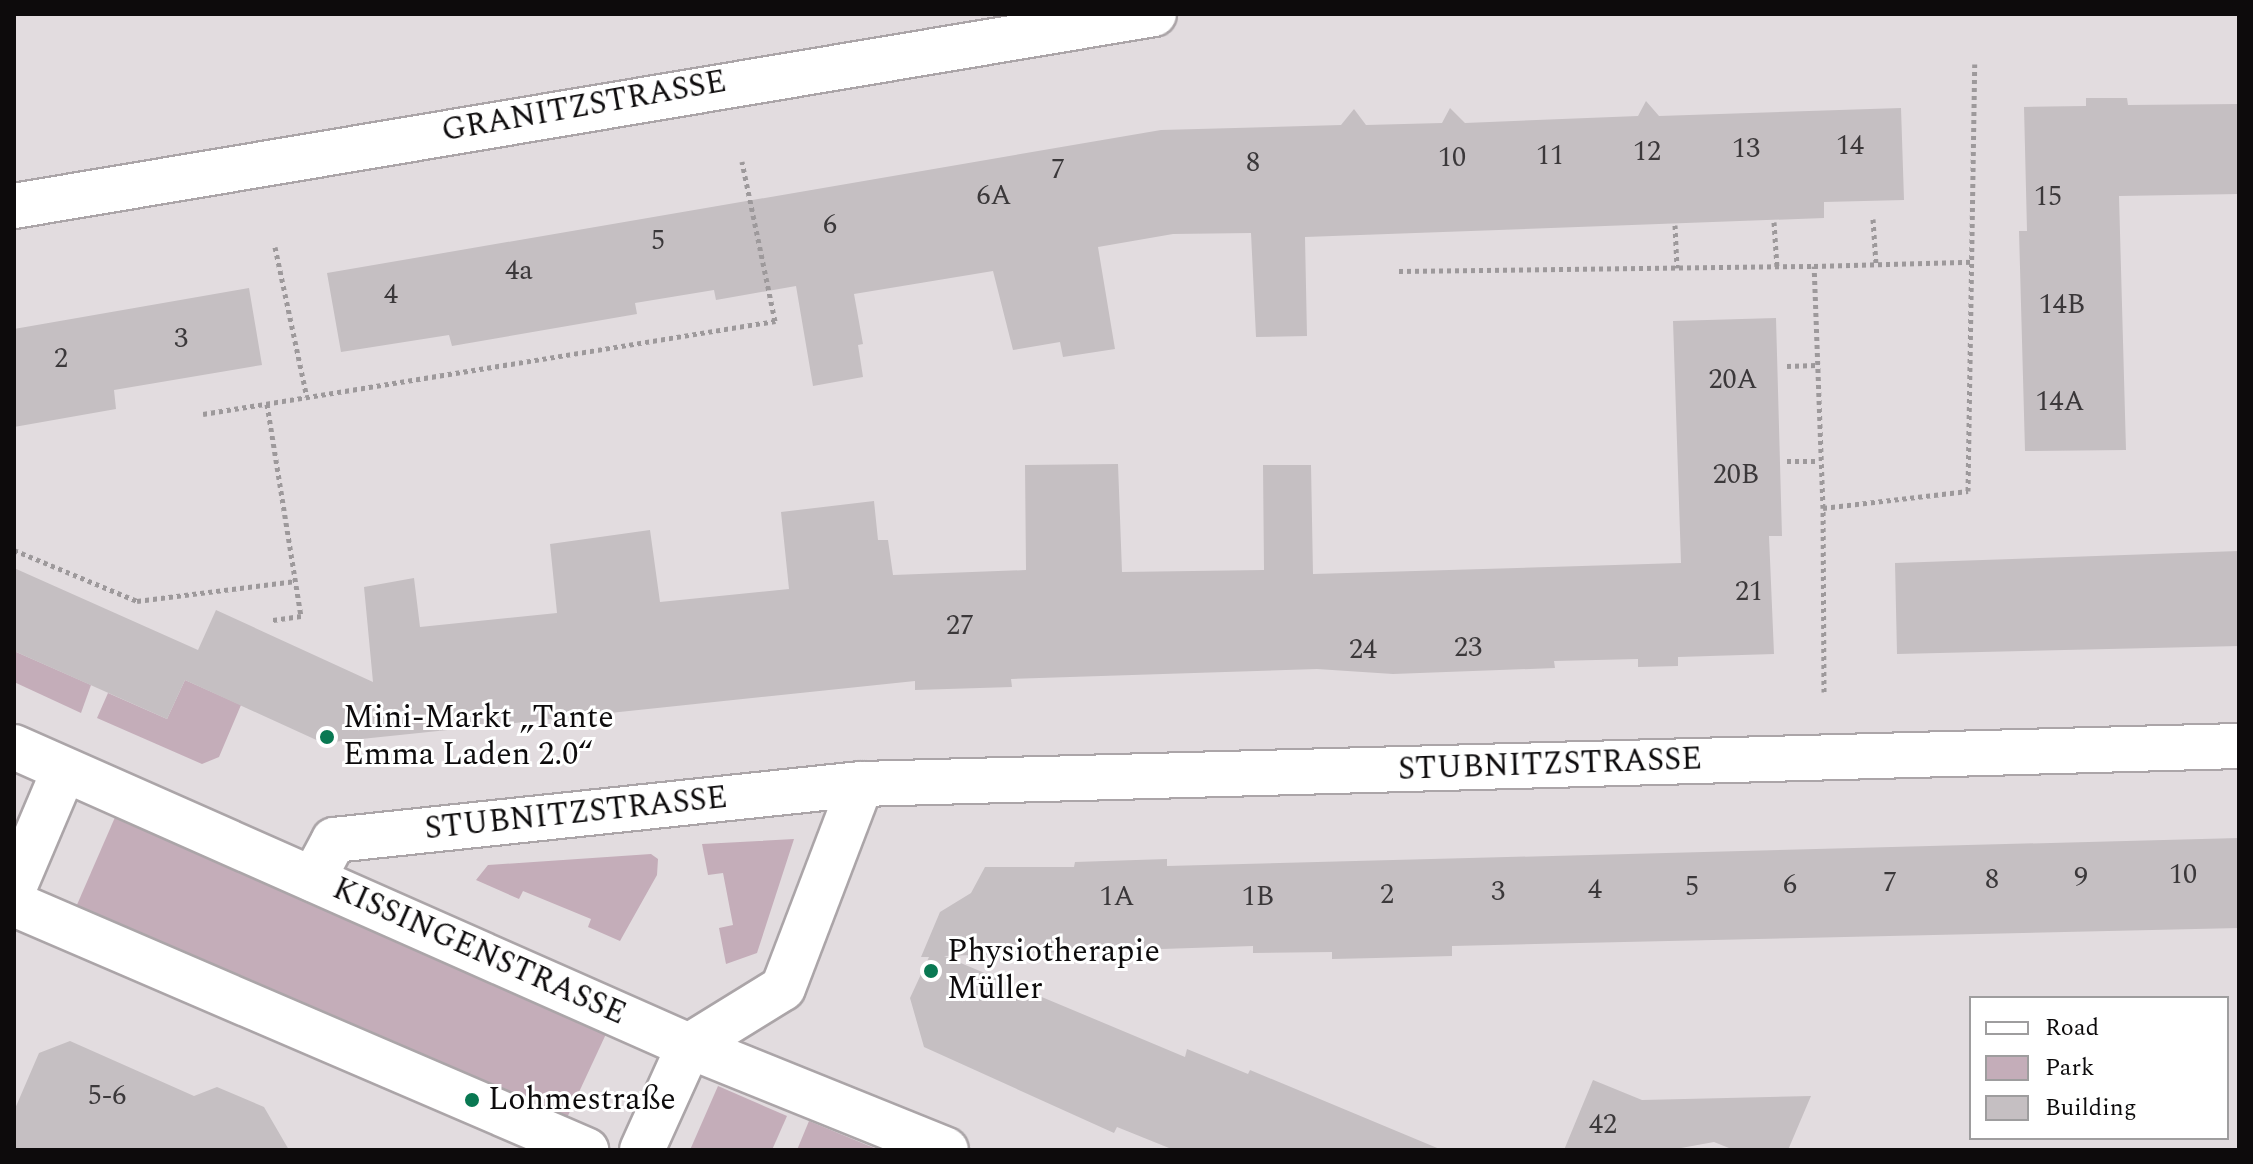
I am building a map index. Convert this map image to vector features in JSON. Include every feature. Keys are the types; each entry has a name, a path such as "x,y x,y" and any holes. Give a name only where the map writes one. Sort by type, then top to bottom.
{"street":[{"name":"GRANITZSTRASSE","path":"14,206 1154,14"},
{"name":"STUBNITZSTRASSE","path":"313,879 334,840 861,784 2239,746"},
{"name":"KISSINGENSTRASSE","path":"14,747 689,1046 946,1150"},
{"path":"14,888 64,770"},
{"path":"642,1150 689,1046 783,988 861,784"},
{"path":"14,904 586,1150"}],"path":[{"path":"1823,508 1968,491 1975,64"},
{"path":"203,414 775,321 742,161"},
{"path":"1873,219 1876,264"},
{"path":"1774,222 1777,267"},
{"path":"1675,225 1677,268"},
{"path":"275,247 307,397"},
{"path":"1399,271 1972,262"},
{"path":"1814,266 1818,461 1823,508 1824,692"},
{"path":"1787,366 1816,365"},
{"path":"267,404 301,616 271,620"},
{"path":"1787,461 1818,461"},
{"path":"14,550 137,601 296,581"}],"green space":[{"path":"14,651 91,685 81,713 14,682"},
{"path":"185,680 241,705 219,757 202,764 97,718 108,693 167,719"},
{"path":"116,815 606,1034 566,1120 76,907"},
{"path":"794,839 757,953 726,964 719,928 733,925 723,873 708,875 702,844"},
{"path":"651,854 658,859 657,875 620,941 588,927 591,919 523,891 519,899 476,880 488,865"},
{"path":"718,1086 787,1116 772,1150 690,1150"},
{"path":"809,1121 879,1150 797,1150"}],"building":[{"path":"2086,98 2127,98 2128,105 2239,104 2239,194 2119,196 2126,450 2025,451 2019,231 2027,231 2024,107 2086,106"},
{"path":"1646,101 1659,116 1901,108 1904,200 1824,202 1824,218 1305,237 1307,336 1256,337 1251,233 1173,234 1098,247 1115,349 1063,357 1060,342 1013,350 993,271 854,294 863,344 858,345 863,377 813,386 796,286 716,300 714,290 635,303 637,314 452,346 449,335 341,352 327,273 1161,130 1341,125 1354,109 1366,125 1442,123 1450,108 1465,123 1638,116"},
{"path":"249,288 262,365 114,390 116,409 14,427 14,329"},
{"path":"1776,318 1782,536 1769,536 1774,654 1678,657 1678,666 1638,667 1638,659 1554,661 1555,668 1393,674 1317,669 1011,679 1012,687 915,690 915,681 323,743 185,680 167,719 14,651 14,568 198,650 216,610 373,682 364,587 414,578 420,627 557,613 550,544 650,530 660,602 789,589 781,512 874,501 878,540 888,540 893,575 1026,570 1025,465 1118,464 1122,572 1264,570 1263,465 1311,465 1313,574 1681,563 1673,321"},
{"path":"2239,551 2239,646 1897,654 1895,563"},
{"path":"2239,838 2239,928 1452,946 1452,956 1332,959 1332,952 1253,953 1253,946 944,956 1185,1057 1187,1049 1248,1074 1250,1070 1442,1150 1174,1150 1117,1127 1114,1133 924,1047 910,998 929,957 921,957 940,912 971,893 985,867 1074,867 1075,862 1167,859 1167,866"},
{"path":"70,1041 194,1096 217,1087 264,1107 289,1150 14,1150 14,1111 39,1053"},
{"path":"1593,1080 1642,1100 1811,1096 1788,1150 1734,1150 1714,1142 1670,1150 1564,1150"}],"place":[{"name":"Mini-Markt „Tante Emma Laden 2.0“","path":"327,737"},
{"name":"Physiotherapie Müller","path":"931,971"},
{"name":"Lohmestraße","path":"472,1100"}]}
